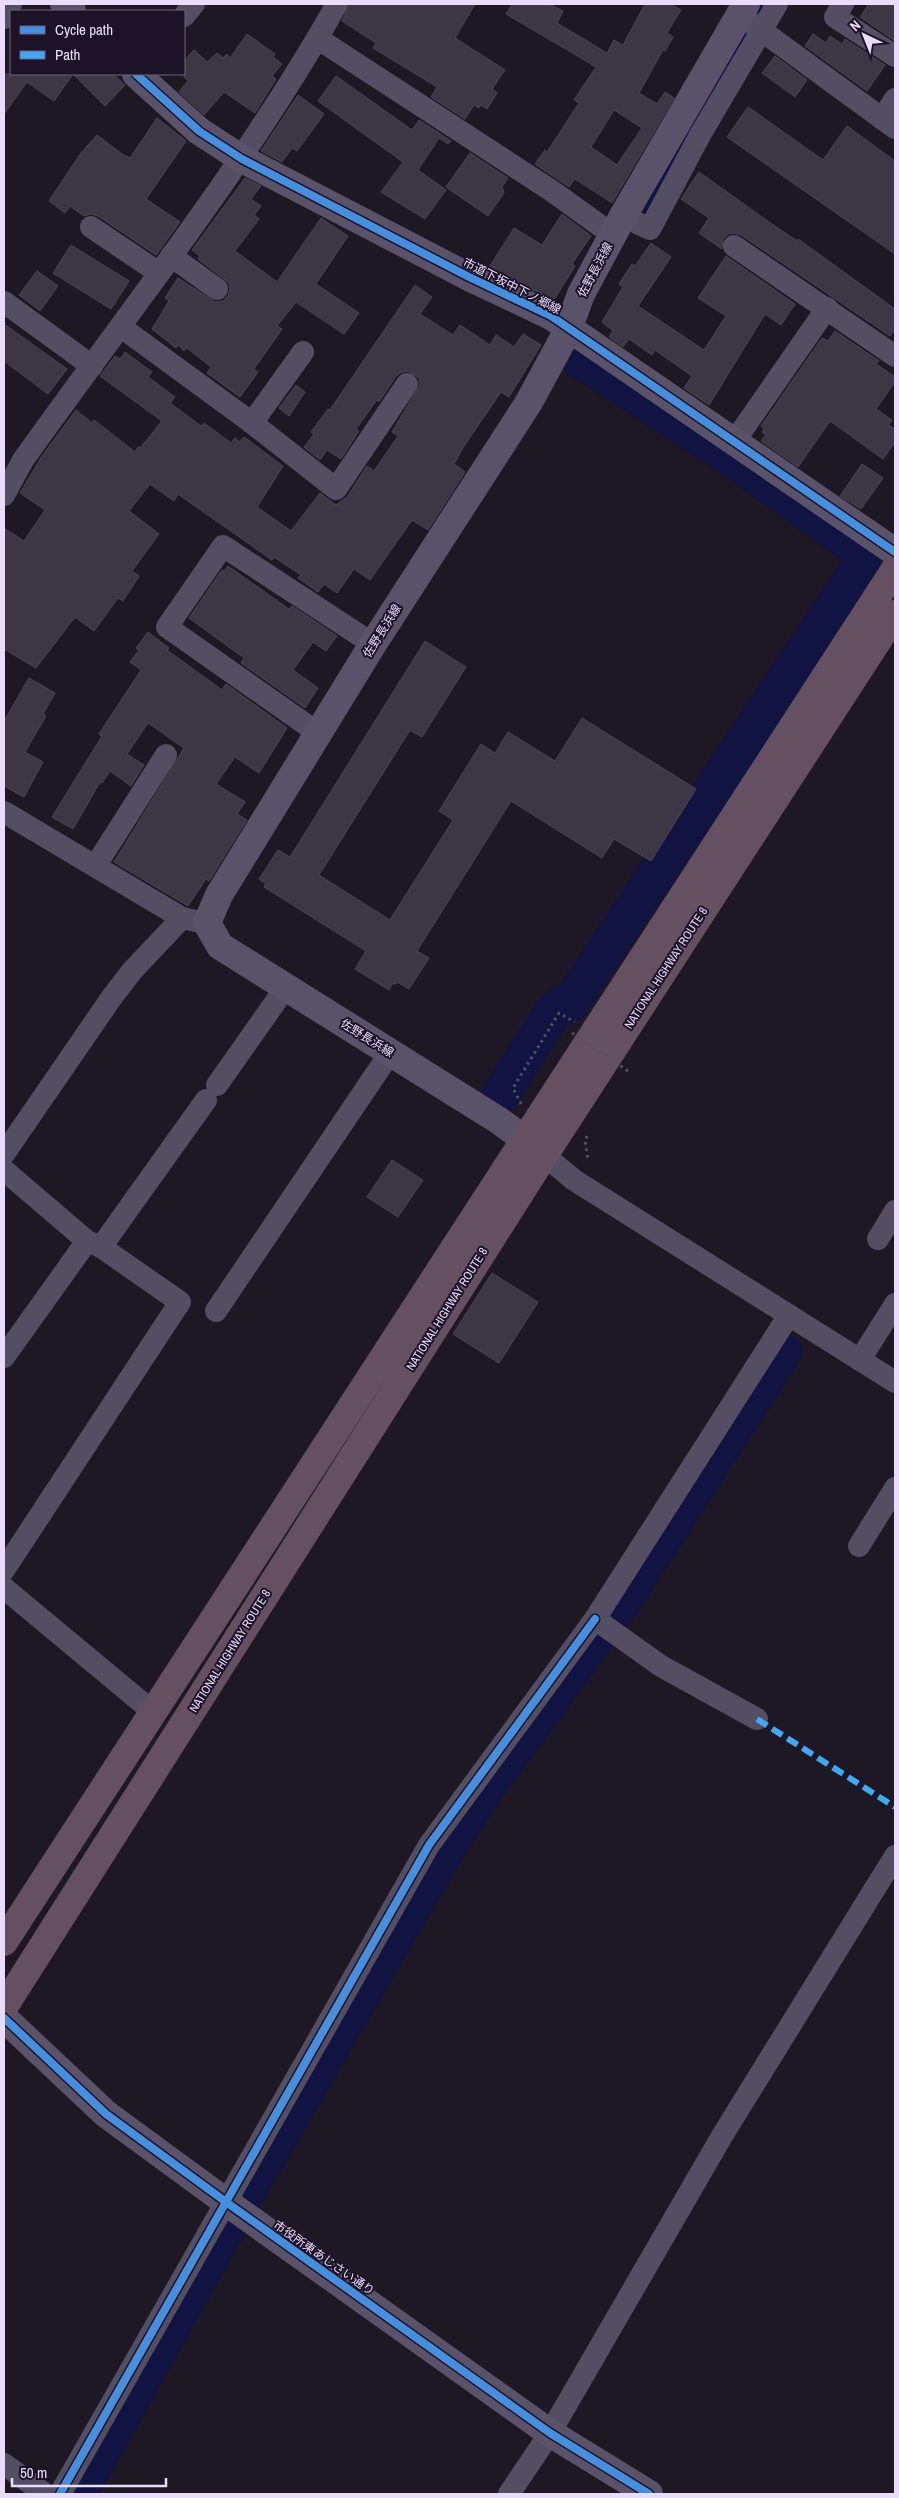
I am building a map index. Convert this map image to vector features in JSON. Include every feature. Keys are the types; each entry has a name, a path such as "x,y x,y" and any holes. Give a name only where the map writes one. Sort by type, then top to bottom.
{"highway":[{"name":"NATIONAL HIGHWAY ROUTE 8","path":"4,2007 534,1147 895,569"},
{"name":"NATIONAL HIGHWAY ROUTE 8","path":"4,1942 152,1711 895,614"}],"street":[{"path":"4,18 11,4"},
{"path":"185,15 194,4"},
{"path":"4,495 23,460 242,159 336,4"},
{"path":"777,4 750,19 889,124 895,99"},
{"path":"843,4 836,17 895,56"},
{"name":"佐野長浜線","path":"534,1147 498,1120 220,946 195,920 220,895 373,644 529,402 568,330 581,294 627,224 750,19"},
{"path":"317,38 552,191 627,224"},
{"name":"市道下坂中下ノ郷線","path":"138,75 199,131 242,159 469,277 551,316 568,330 895,552"},
{"path":"91,227 217,289"},
{"path":"734,246 895,356"},
{"path":"4,302 92,366"},
{"path":"734,442 827,308"},
{"path":"121,327 252,423 336,488 407,384"},
{"path":"252,423 303,352"},
{"path":"318,733 167,627 223,546 373,644"},
{"path":"96,865 166,755"},
{"path":"4,812 195,920 132,971 4,1154"},
{"path":"4,1358 211,1093 286,988"},
{"path":"216,1311 390,1052"},
{"path":"534,1147 574,1180 895,1382"},
{"path":"4,1170 94,1244 180,1302 4,1570"},
{"path":"878,1238 895,1210"},
{"path":"860,1360 895,1304"},
{"path":"60,2494 233,2207 429,1846 595,1619 789,1315"},
{"path":"859,1546 895,1488"},
{"path":"4,1588 152,1711"},
{"path":"595,1619 661,1666 757,1718"},
{"path":"509,2494 550,2432 722,2136 895,1856"},
{"name":"市役所東あじさい通り","path":"4,2018 106,2114 233,2207 550,2432 649,2494"},
{"path":"4,2464 45,2494"}],"path":[{"path":"572,1033 628,1071"},
{"path":"585,1141 588,1160"}],"building":[{"path":"350,4 475,4 455,38 505,70 492,89 497,93 487,109 481,105 479,108 474,105 465,119 431,97 437,87 373,48 376,43 342,21"},
{"path":"512,4 549,4 563,11 557,23 607,53 614,40 623,45 645,4 670,4 681,10 667,33 673,37 665,51 663,50 639,93 657,104 665,92 674,98 612,203 575,179 569,187 535,164 545,150 547,152 579,103 574,100 596,67 506,14","holes":["614,110 642,128 617,165 591,147"]},
{"path":"869,4 895,4 895,41 860,17"},
{"path":"247,34 275,54 273,57 282,64 272,76 276,79 255,113 224,92 204,115 179,92 188,81 184,77 185,60 194,50 207,62 217,53 223,58 227,54 230,58"},
{"path":"813,34 826,43 830,36 842,44 845,39 885,65 867,91 805,46"},
{"path":"775,56 807,80 795,97 762,73"},
{"path":"4,74 72,75 54,101 27,82 4,114"},
{"path":"74,75 114,75 125,85 105,106"},
{"path":"336,76 412,130 419,120 451,141 448,144 439,138 418,170 446,190 425,219 381,192 403,162 318,101"},
{"path":"298,95 324,114 297,151 292,148 282,162 261,151"},
{"path":"748,107 823,160 847,126 895,161 895,254 727,137"},
{"path":"157,118 186,141 146,199 180,222 156,255 98,216 91,214 84,216 70,206 65,213 49,201 81,153 97,135 130,158"},
{"path":"470,153 508,178 502,187 504,193 488,216 446,187"},
{"path":"699,172 797,241 798,239 895,309 895,329 890,336 741,235 728,234 723,239 722,249 699,233 709,218 681,199"},
{"path":"245,178 261,186 251,199 261,206 254,215 259,219 235,251 277,282 321,218 348,236 316,284 359,313 344,334 296,302 277,326 282,329 254,369 258,372 240,397 207,373 211,367 187,348 184,351 178,345 176,348 152,329 169,301 165,298 178,278 215,302 223,301 228,296 230,290 229,283 198,259 200,256 192,250"},
{"path":"562,214 591,236 572,264 575,266 554,300 512,280 490,266 514,228 542,245"},
{"path":"651,243 671,257 638,306 704,350 726,316 698,298 726,256 795,304 781,325 765,314 709,405 684,388 692,376 655,350 652,355 629,339 623,347 609,337 613,331 602,322 623,287 619,284 632,264 635,266"},
{"path":"71,245 129,281 111,309 53,273"},
{"path":"37,271 58,286 40,311 19,295"},
{"path":"415,285 432,297 420,314 453,335 460,325 490,345 496,335 514,347 523,334 541,345 509,397 501,392 464,446 454,464 465,472 428,530 412,520 370,580 354,569 337,593 324,584 318,592 298,578 301,575 274,557 272,560 178,494 174,501 150,484 129,511 159,534 132,571 139,576 123,601 118,598 94,631 75,617 36,668 4,649 4,528 24,541 45,510 20,493 42,456 76,410 92,423 94,420 135,452 162,421 100,376 115,356 120,359 125,352 152,372 148,377 175,397 170,403 201,426 204,423 231,443 235,438 240,442 244,437 283,466 257,507 291,531 320,493 336,505 347,497 367,466 374,471 398,436 392,432 420,385 419,378 408,371 396,376 379,402 377,400 356,429 359,431 341,459 327,450 320,460 304,447 314,434 311,432 328,409 330,410"},
{"path":"4,324 67,369 48,394 4,361"},
{"path":"835,331 879,361 876,364 895,377 895,382 876,409 892,420 888,425 895,429 895,442 883,459 830,421 798,467 761,441 766,435 762,432 764,428 761,426 822,338 828,341"},
{"path":"296,385 305,392 289,416 279,408"},
{"path":"862,464 883,478 861,509 840,496"},
{"path":"228,566 289,609 292,606 337,636 326,651 313,642 293,670 318,688 305,708 241,663 244,658 189,618 222,570 224,571"},
{"path":"148,632 169,648 167,650 222,690 226,684 287,728 259,773 235,757 216,784 245,802 237,814 247,820 209,881 206,879 188,906 114,862 184,748 148,723 127,754 144,765 131,786 110,771 102,783 100,782 73,829 52,817 102,736 99,734 141,670 130,662 139,650 136,648"},
{"path":"425,641 466,667 422,737 410,730 319,875 390,920 453,820 439,811 481,744 495,753 508,732 555,761 582,718 696,789 651,861 614,839 602,858 511,801 417,951 429,958 409,989 397,982 396,984 393,983 389,990 355,969 366,951 264,887 266,884 259,879 278,850 290,857"},
{"path":"29,678 55,693 43,714 46,716 25,752 43,762 24,797 4,786 4,721"},
{"path":"392,1160 423,1180 398,1217 367,1197"},
{"path":"492,1273 538,1302 499,1363 453,1334"}],"waterway":[{"path":"642,214 765,4"},
{"path":"500,1095 555,1009 569,1005 862,564 861,551 728,455 580,359"},
{"path":"78,2494 249,2188 442,1856 482,1793 622,1602 783,1352"}],"marked path":[{"path":"757,1719 895,1807"}],"cycle path":[{"path":"137,75 199,131 242,159 469,277 551,316 895,552"},
{"path":"60,2494 429,1845 595,1619"},
{"path":"4,2018 106,2114 550,2433 649,2494"}]}
